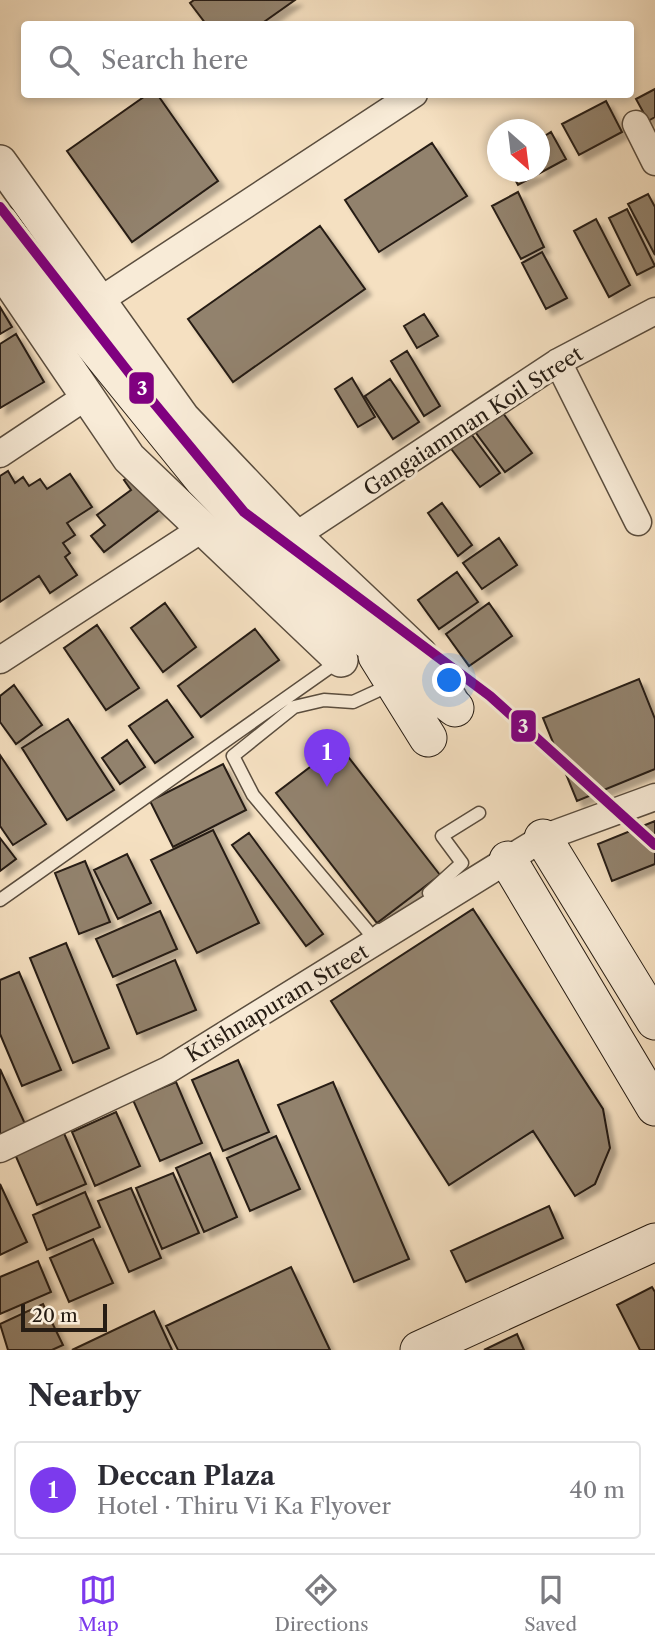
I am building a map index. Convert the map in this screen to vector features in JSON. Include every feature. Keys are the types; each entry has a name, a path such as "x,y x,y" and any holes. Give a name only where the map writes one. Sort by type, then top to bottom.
{"main road":[{"path":"0,223 27,262 203,478 303,582 428,738"},
{"path":"355,650 455,708"},
{"path":"543,838 655,1021"},
{"path":"509,860 655,1107"},
{"path":"419,1350 655,1242"}],"street":[{"path":"99,300 408,98"},
{"path":"636,124 655,162"},
{"path":"0,162 183,418 295,536 420,654 455,708"},
{"path":"0,268 129,458 205,527 300,623 355,650"},
{"name":"Gangaiamman Koil Street","path":"295,536 558,362 655,311"},
{"path":"558,362 638,522"},
{"path":"0,454 87,396"},
{"path":"2,654 205,527"},
{"name":"Krishnapuram Street","path":"0,1149 168,1070 434,898 509,860 543,838 655,797"}],"lane":[{"path":"0,900 355,650"},
{"path":"377,691 353,702 324,700 295,707 233,757 253,795 372,936 434,898 462,863 442,836 479,813"}],"building":[{"path":"194,0 295,0 265,21 204,21 190,3"},
{"path":"655,89 655,117 648,121 636,99"},
{"path":"142,98 160,98 218,181 132,242 67,151"},
{"path":"606,101 622,132 579,155 562,124"},
{"path":"550,133 566,159 550,168"},
{"path":"432,143 467,196 379,252 345,200"},
{"path":"518,192 544,247 521,259 492,206"},
{"path":"648,194 655,207 655,255 628,204"},
{"path":"627,209 655,266 637,275 609,218"},
{"path":"596,219 630,285 609,297 574,231"},
{"path":"320,226 365,289 233,382 188,319"},
{"path":"542,252 567,298 546,309 522,263"},
{"path":"0,307 12,327 0,334"},
{"path":"424,314 438,336 417,348 404,326"},
{"path":"16,334 44,382 0,408 0,344"},
{"path":"407,351 440,406 424,416 391,361"},
{"path":"352,378 375,417 358,427 335,389"},
{"path":"390,379 419,422 393,439 365,396"},
{"path":"500,409 532,453 505,472 473,429"},
{"path":"469,431 500,473 480,487 449,446"},
{"path":"8,471 15,483 23,477 29,486 40,479 47,489 70,474 92,507 67,523 75,535 63,543 70,553 65,557 77,575 50,593 39,576 0,602 0,476"},
{"path":"136,472 162,508 104,552 91,536 105,525 97,515 131,490 124,480"},
{"path":"442,503 472,545 458,556 428,513"},
{"path":"499,538 517,565 482,589 463,563"},
{"path":"457,572 478,602 439,629 418,600"},
{"path":"165,603 196,647 163,672 131,628"},
{"path":"489,603 512,636 469,666 446,634"},
{"path":"97,625 139,688 106,710 64,648"},
{"path":"255,629 279,660 201,717 178,686"},
{"path":"639,679 655,719 655,769 577,801 543,718"},
{"path":"14,685 42,725 16,744 0,722 0,696"},
{"path":"167,700 193,737 155,763 129,726"},
{"path":"68,719 114,790 67,820 22,748"},
{"path":"127,740 145,767 120,784 102,758"},
{"path":"339,745 440,875 377,923 276,793"},
{"path":"0,755 46,824 13,845 0,826"},
{"path":"223,764 246,810 173,847 150,801"},
{"path":"655,821 655,864 612,881 598,844"},
{"path":"213,830 259,923 197,953 151,860"},
{"path":"249,833 323,934 306,946 232,845"},
{"path":"0,838 16,859 0,871"},
{"path":"127,854 151,903 118,919 94,870"},
{"path":"85,861 110,922 79,934 55,873"},
{"path":"473,909 603,1109 610,1148 595,1184 575,1196 533,1131 449,1185 331,1001"},
{"path":"160,911 177,949 113,977 96,939"},
{"path":"66,943 109,1048 73,1063 30,958"},
{"path":"175,960 196,1010 137,1034 117,985"},
{"path":"19,972 61,1070 22,1086 0,1034 0,980"},
{"path":"238,1060 269,1132 223,1151 192,1080"},
{"path":"0,1069 26,1126 0,1138"},
{"path":"176,1082 202,1143 160,1161 133,1100"},
{"path":"333,1082 409,1259 354,1282 278,1105"},
{"path":"116,1112 140,1166 95,1186 72,1132"},
{"path":"63,1131 86,1184 37,1205 14,1152"},
{"path":"276,1136 300,1189 250,1211 227,1158"},
{"path":"210,1153 237,1217 204,1232 176,1168"},
{"path":"173,1173 199,1233 162,1249 136,1188"},
{"path":"0,1184 27,1242 0,1255"},
{"path":"131,1188 161,1258 129,1272 98,1201"},
{"path":"85,1192 100,1227 47,1250 33,1215"},
{"path":"549,1206 563,1238 466,1282 451,1251"},
{"path":"93,1239 113,1283 69,1302 50,1258"},
{"path":"38,1261 51,1292 0,1314 0,1277"},
{"path":"291,1267 330,1350 178,1350 166,1326"},
{"path":"652,1287 655,1292 655,1350 640,1350 617,1305"},
{"path":"43,1304 63,1345 52,1350 8,1350 0,1324"},
{"path":"154,1311 172,1350 72,1350"},
{"path":"517,1334 524,1350 484,1350"}],"transit line":[{"name":"3","path":"0,207 130,374 244,512 490,696 655,845"}],"place":[{"name":"Deccan Plaza","path":"327,787"}]}
